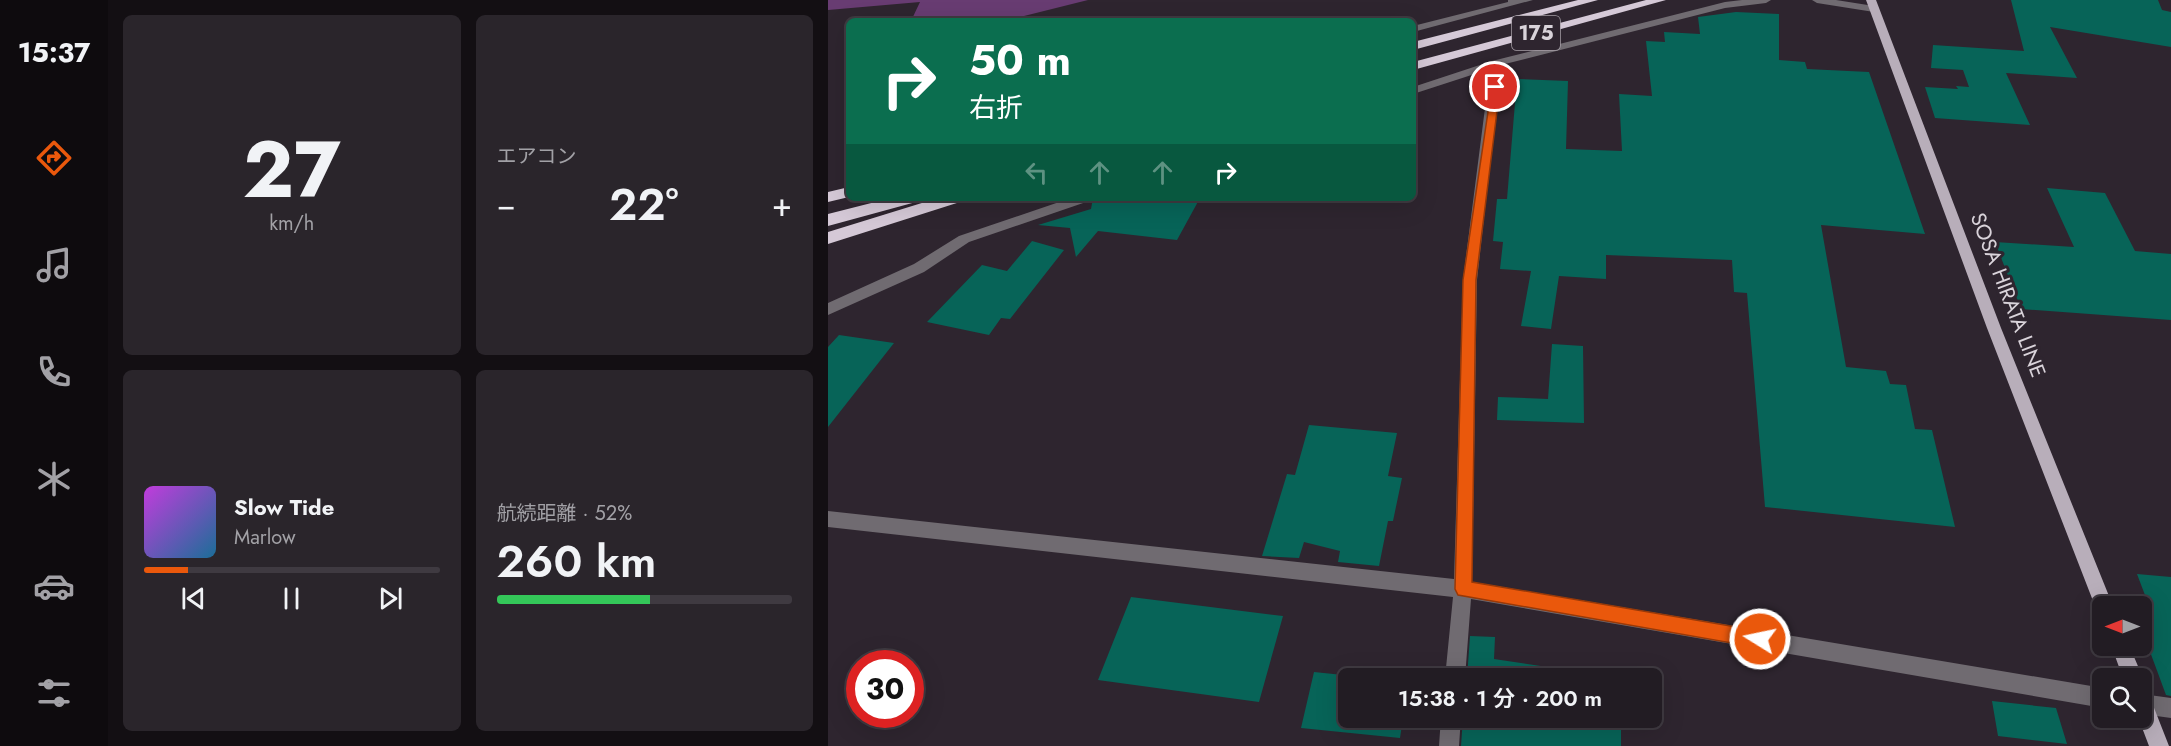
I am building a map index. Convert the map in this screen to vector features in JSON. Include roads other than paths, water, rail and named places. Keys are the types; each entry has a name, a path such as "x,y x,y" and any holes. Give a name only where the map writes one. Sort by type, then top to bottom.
{"highway":[{"name":"175","path":"1416,45 1592,0"},
{"name":"175","path":"1416,65 1660,0"},
{"path":"828,197 846,193"},
{"path":"828,220 900,201"},
{"path":"828,237 946,201"}],"main road":[{"name":"SOSA HIRATA LINE","path":"1872,5 1994,328 2100,596"},
{"path":"2152,728 2159,746"}],"street":[{"path":"1416,28 1528,0"},
{"path":"1416,90 1496,63 1725,5 1766,0"},
{"path":"1817,0 1872,5"},
{"path":"1456,668 1464,589 1470,280 1496,63"},
{"path":"828,309 919,268 964,239 1076,201"},
{"path":"828,519 1464,589 2092,696"},
{"path":"2152,705 2171,708"},
{"path":"1449,746 1450,728"}]}
